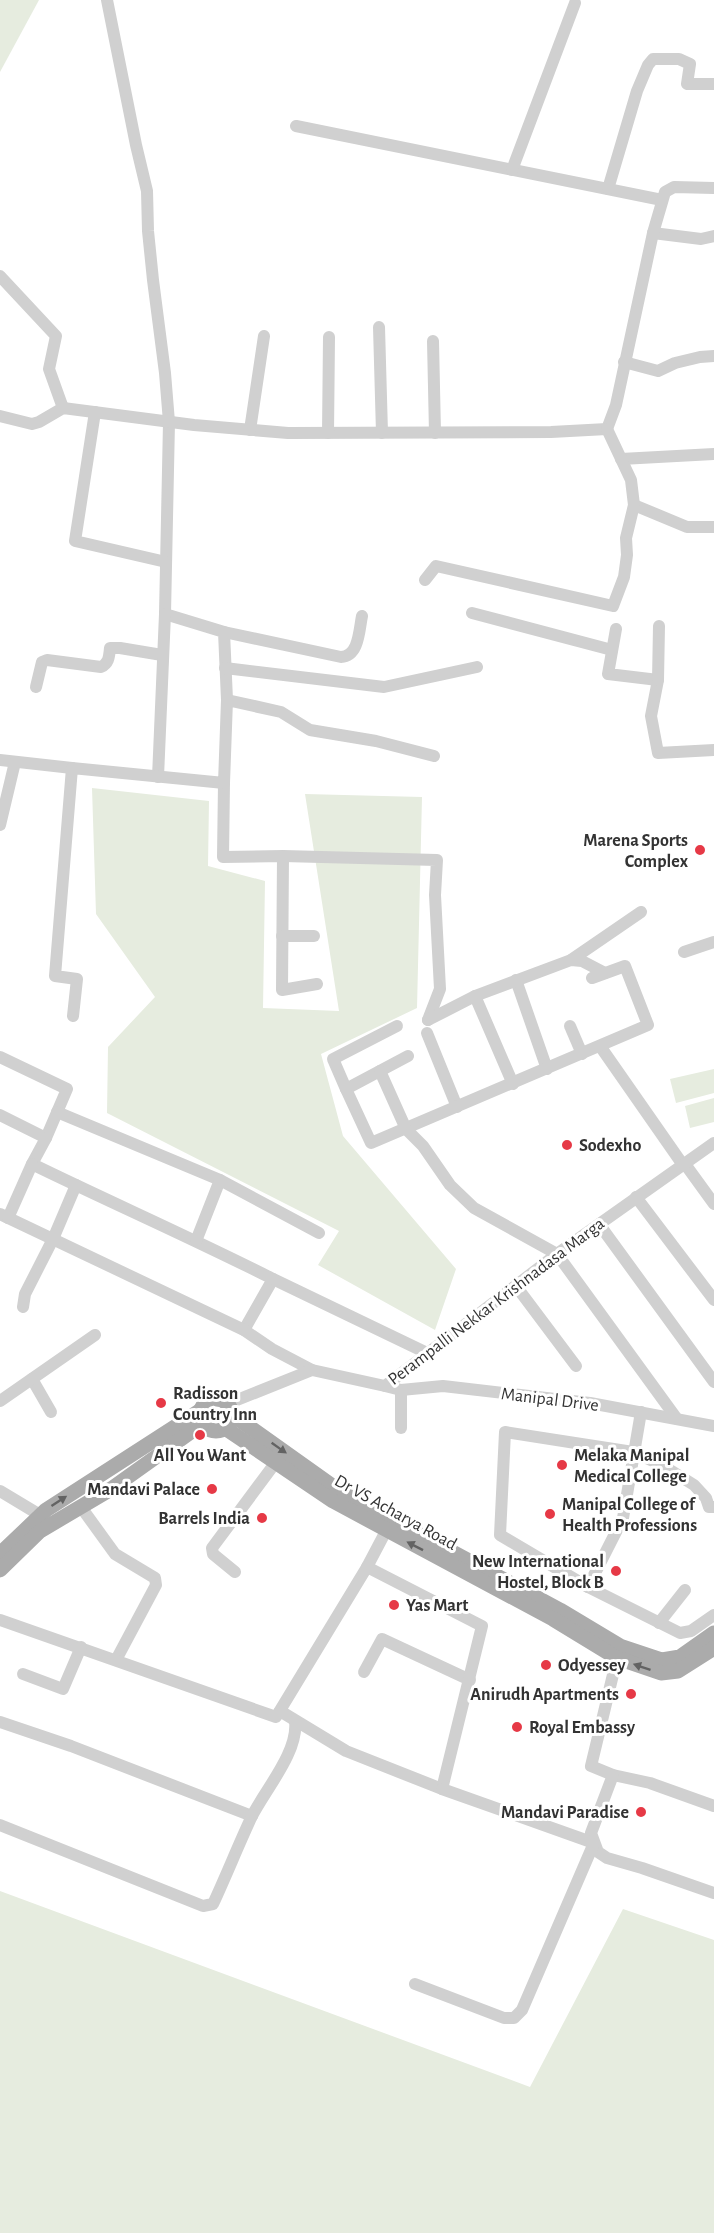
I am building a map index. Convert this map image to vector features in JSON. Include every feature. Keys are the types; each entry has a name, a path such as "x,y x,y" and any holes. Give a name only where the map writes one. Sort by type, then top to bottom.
{"main road":[{"path":"0,1570 40,1531 111,1489 201,1417 208,1401 218,1400 228,1415 221,1430 210,1430 201,1417"},
{"name":"Dr VS Acharya Road","path":"228,1415 276,1462 333,1501 386,1532 620,1646 662,1660 680,1657 714,1633"},
{"name":"Dr VS Acharya Road","path":"228,1415 341,1492 556,1614 617,1658 661,1673 678,1671 714,1648"},
{"path":"0,1554 40,1515 201,1417"}],"street":[{"path":"107,0 147,191 149,241 169,422 165,614 158,777"},
{"path":"512,170 575,3"},
{"path":"608,189 638,91 648,65 653,59 679,59 690,64 687,84 714,83"},
{"path":"296,126 662,200"},
{"path":"425,580 436,566 613,606 624,577 627,555 626,538 634,505 631,480 607,429 616,405 653,233 665,192 674,187 714,188"},
{"path":"653,233 689,238 714,236"},
{"path":"0,276 56,336 49,369 63,408"},
{"path":"379,327 382,433"},
{"path":"250,430 264,336"},
{"path":"328,433 329,337"},
{"path":"433,341 435,433"},
{"path":"624,362 658,371 675,363 714,356"},
{"path":"0,416 32,424 63,408 250,430 328,433 551,432 607,429"},
{"path":"95,412 75,541 166,562"},
{"path":"621,459 714,454"},
{"path":"634,505 687,527 714,527"},
{"path":"472,613 612,650"},
{"path":"165,614 224,632 341,657 354,652 362,616"},
{"path":"659,626 658,680 651,716 658,753 714,750"},
{"path":"616,629 608,674 658,680"},
{"path":"224,632 227,700 223,857 282,856 437,860 435,895 440,989 428,1020 475,996 571,960 641,912"},
{"path":"36,687 39,669 42,662 47,660 101,667 106,664 110,648 162,656"},
{"path":"225,668 384,687 477,667"},
{"path":"227,700 281,711 310,730 376,741 434,756"},
{"path":"0,760 224,783"},
{"path":"0,825 15,762"},
{"path":"72,768 55,976 77,979 73,1016"},
{"path":"282,856 282,990 317,984"},
{"path":"282,936 314,936"},
{"path":"684,952 714,942"},
{"path":"571,960 582,961 605,973"},
{"path":"397,1026 333,1059 371,1143 648,1025 625,966 592,978"},
{"path":"516,980 548,1069"},
{"path":"475,996 513,1084"},
{"path":"570,1026 582,1054"},
{"path":"427,1033 457,1107"},
{"path":"600,1046 714,1204"},
{"path":"346,1089 408,1056"},
{"path":"0,1057 67,1089 46,1138 4,1216"},
{"path":"380,1071 406,1129 423,1146 450,1185 474,1208 557,1254 677,1419"},
{"path":"57,1112 220,1180 319,1233"},
{"path":"0,1115 46,1138"},
{"name":"Perampalli Nekkar Krishnadasa Marga","path":"4,1216 244,1330 272,1349 312,1370 385,1386 557,1254 714,1143"},
{"path":"32,1164 429,1354"},
{"path":"196,1241 220,1180"},
{"path":"23,1307 25,1294 53,1239 76,1185"},
{"path":"636,1197 714,1300"},
{"path":"599,1224 714,1382"},
{"path":"244,1330 273,1279"},
{"path":"516,1286 576,1366"},
{"path":"0,1401 95,1335"},
{"path":"228,1415 263,1390 312,1370"},
{"path":"32,1379 51,1412"},
{"name":"Manipal Drive","path":"385,1386 401,1390 443,1386 590,1403 714,1426"},
{"path":"401,1390 401,1428"},
{"path":"588,1587 623,1518 641,1412"},
{"path":"714,1507 709,1507 706,1498 694,1485 662,1465 633,1452 505,1432 500,1535 588,1587 680,1633 691,1631 714,1615"},
{"path":"235,1572 213,1554 212,1548 276,1462"},
{"path":"0,1491 40,1515"},
{"path":"81,1507 115,1554 155,1578 156,1585 116,1660"},
{"path":"0,1620 276,1717 386,1532"},
{"path":"367,1567 482,1626 442,1789"},
{"path":"659,1623 685,1590"},
{"path":"364,1672 382,1639 470,1680"},
{"path":"23,1674 63,1689 81,1647"},
{"path":"617,1658 591,1766 613,1775 651,1783 714,1806"},
{"path":"280,1711 346,1751 442,1789 594,1843"},
{"path":"0,1825 203,1906 208,1906 213,1904 252,1816 285,1760 296,1732 295,1721"},
{"path":"0,1722 71,1746 252,1816"},
{"path":"613,1775 591,1833 598,1852 607,1858 714,1893"},
{"path":"415,1984 504,2018 514,2018 522,2010 594,1843"}],"shaded area":[{"path":"0,0 39,0 0,72"},
{"path":"92,788 209,801 208,866 265,881 263,1008 339,1011 305,794 422,797 417,1008 321,1054 343,1136 456,1269 435,1330 318,1265 339,1231 107,1113 108,1047 155,997 96,914"},
{"path":"714,1069 714,1093 676,1103 670,1079"},
{"path":"714,1098 714,1122 690,1128 685,1106"},
{"path":"0,1891 530,2087 623,1909 714,1940 714,2233 0,2233"}],"place":[{"name":"Marena Sports Complex","path":"700,850"},
{"name":"Sodexho","path":"567,1145"},
{"name":"Radisson Country Inn","path":"161,1403"},
{"name":"All You Want","path":"200,1435"},
{"name":"Melaka Manipal Medical College","path":"562,1465"},
{"name":"Mandavi Palace","path":"212,1489"},
{"name":"Manipal College of Health Professions","path":"550,1514"},
{"name":"Barrels India","path":"262,1518"},
{"name":"New International Hostel, Block B","path":"616,1571"},
{"name":"Yas Mart","path":"394,1605"},
{"name":"Odyessey","path":"546,1665"},
{"name":"Anirudh Apartments","path":"631,1694"},
{"name":"Royal Embassy","path":"517,1727"},
{"name":"Mandavi Paradise","path":"641,1812"}]}
